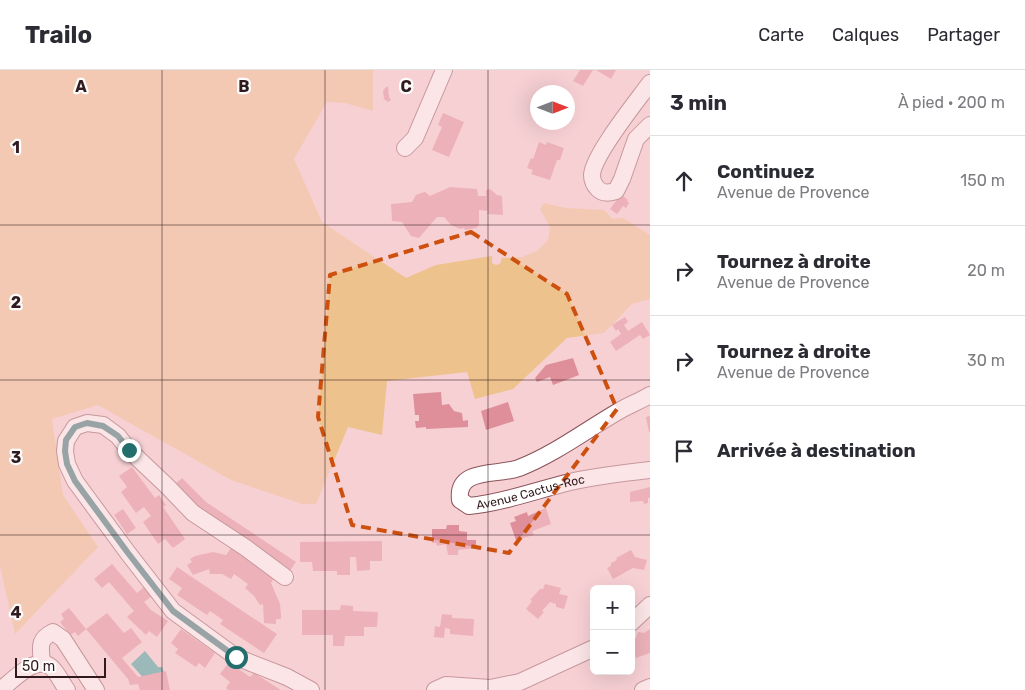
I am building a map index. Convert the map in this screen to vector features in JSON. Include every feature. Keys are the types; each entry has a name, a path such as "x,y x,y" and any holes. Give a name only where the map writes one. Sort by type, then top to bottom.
{"street":[{"path":"405,148 415,138 444,70"},
{"path":"650,83 602,150 592,174 594,184 600,191 608,193 616,191 636,139 650,125"},
{"name":"Avenue Cactus-Roc","path":"650,396 621,410 538,461 513,470 474,475 464,481 459,491 460,500 469,506 486,505 515,496 608,474 650,470"},
{"path":"285,577 246,548 193,513 129,450 118,436 103,426 87,423 75,427 66,440 67,464 75,481 173,611 236,657 287,677 310,690"},
{"path":"635,619 650,605"},
{"path":"42,663 40,644 44,637 53,632 62,640 96,690"},
{"path":"435,690 446,685 490,688 520,682 590,650"},
{"path":"0,690 31,666 42,663 51,667 67,690"},
{"path":"643,690 650,688"}],"highlighted area":[{"path":"471,232 567,294 617,409 509,553 352,525 318,417 330,275"}],"shaded area":[{"path":"0,70 373,70 373,111 345,103 327,102 294,159 322,222 406,278 436,265 492,256 492,263 496,265 500,264 502,258 522,257 537,251 548,240 550,227 540,209 544,203 566,208 604,210 613,219 623,218 650,235 650,299 632,304 604,333 567,338 513,389 475,399 467,372 387,381 382,435 348,427 316,504 302,504 231,480 98,405 52,419 63,495 98,547 15,634 0,566"}],"water":[{"path":"145,651 158,667 162,667 164,673 146,681 131,664"}],"building":[{"path":"580,70 593,70 583,86 573,81"},
{"path":"596,70 616,70 611,79"},
{"path":"388,86 391,100 388,102 384,99 383,91"},
{"path":"443,113 464,122 449,157 432,150 442,127 438,125"},
{"path":"539,142 546,145 547,142 564,148 560,160 557,160 550,180 531,174 533,170 527,168 531,158 533,159"},
{"path":"450,187 477,189 478,196 486,196 486,190 490,189 497,195 502,196 503,215 487,214 488,211 479,210 479,225 476,228 465,230 464,228 460,229 451,225 444,217 437,217 419,238 411,236 402,222 392,221 391,204 412,202 416,195 421,193 425,192 430,196"},
{"path":"621,194 629,203 626,208 623,206 617,214 610,209"},
{"path":"625,317 628,322 624,325 628,331 642,322 650,335 643,339 640,335 616,351 610,342 621,334 612,325"},
{"path":"573,358 579,375 553,385 550,377 537,382 535,378 546,365"},
{"path":"441,392 442,405 449,404 454,411 462,413 463,421 468,420 468,427 416,428 415,421 419,421 419,415 415,415 413,394"},
{"path":"508,402 514,421 486,430 481,411"},
{"path":"650,416 650,432 649,432 646,417"},
{"path":"132,467 155,498 159,495 166,505 163,507 185,539 173,548 165,539 158,544 143,522 151,516 144,507 136,513 121,492 127,487 119,476"},
{"path":"182,478 206,502 296,562 289,572 196,509 174,485"},
{"path":"650,487 648,503 644,504 643,501 630,502 630,492"},
{"path":"546,508 551,524 532,531 534,535 516,540 510,523 516,521 514,517 527,512 528,516"},
{"path":"123,509 136,528 127,534 114,515"},
{"path":"447,525 459,525 459,531 467,532 467,540 476,540 476,548 458,550 458,555 448,555 446,544 437,546 436,543 432,543 432,529 446,529"},
{"path":"382,541 382,561 370,561 370,570 357,571 356,557 350,557 350,575 337,575 337,571 313,571 312,562 300,562 300,542"},
{"path":"231,548 275,577 271,583 280,604 281,615 281,619 276,619 276,624 264,623 263,604 260,605 245,588 248,584 234,574 231,579 222,574 210,574 209,569 193,575 187,565 192,562 190,559 195,556 213,552 226,555"},
{"path":"631,550 635,557 647,560 644,570 633,568 613,579 607,568 617,560 616,558"},
{"path":"112,564 137,593 144,587 152,596 144,602 151,610 168,621 157,637 149,631 146,635 127,617 134,611 109,582 102,588 94,579"},
{"path":"177,567 277,634 264,653 220,624 223,620 210,611 207,615 177,595 182,588 169,579"},
{"path":"545,584 561,588 559,594 568,596 564,609 556,607 556,604 550,602 538,619 526,609 532,601 530,600 540,589 543,589"},
{"path":"341,605 353,606 353,611 378,612 377,627 364,627 364,636 345,636 344,646 333,646 333,635 302,635 302,610 340,610"},
{"path":"69,608 86,629 78,636 75,632 70,635 60,622 64,619 61,614"},
{"path":"107,613 124,633 131,628 142,642 122,658 138,677 166,671 170,690 140,690 138,684 130,685 128,679 86,629"},
{"path":"442,614 452,615 452,618 474,619 473,636 450,634 450,629 445,628 444,638 434,637 435,626 440,627"},
{"path":"181,629 215,653 205,668 199,663 196,667 175,653 178,649 171,643"},
{"path":"650,629 650,653 636,658 635,639 638,632 644,633"},
{"path":"229,662 250,677 254,673 281,690 228,690 226,688 230,682 220,674"}],"route":[{"path":"129,450 118,436 103,426 87,423 75,427 66,440 65,451 67,464 75,481 173,611 236,657"}]}
